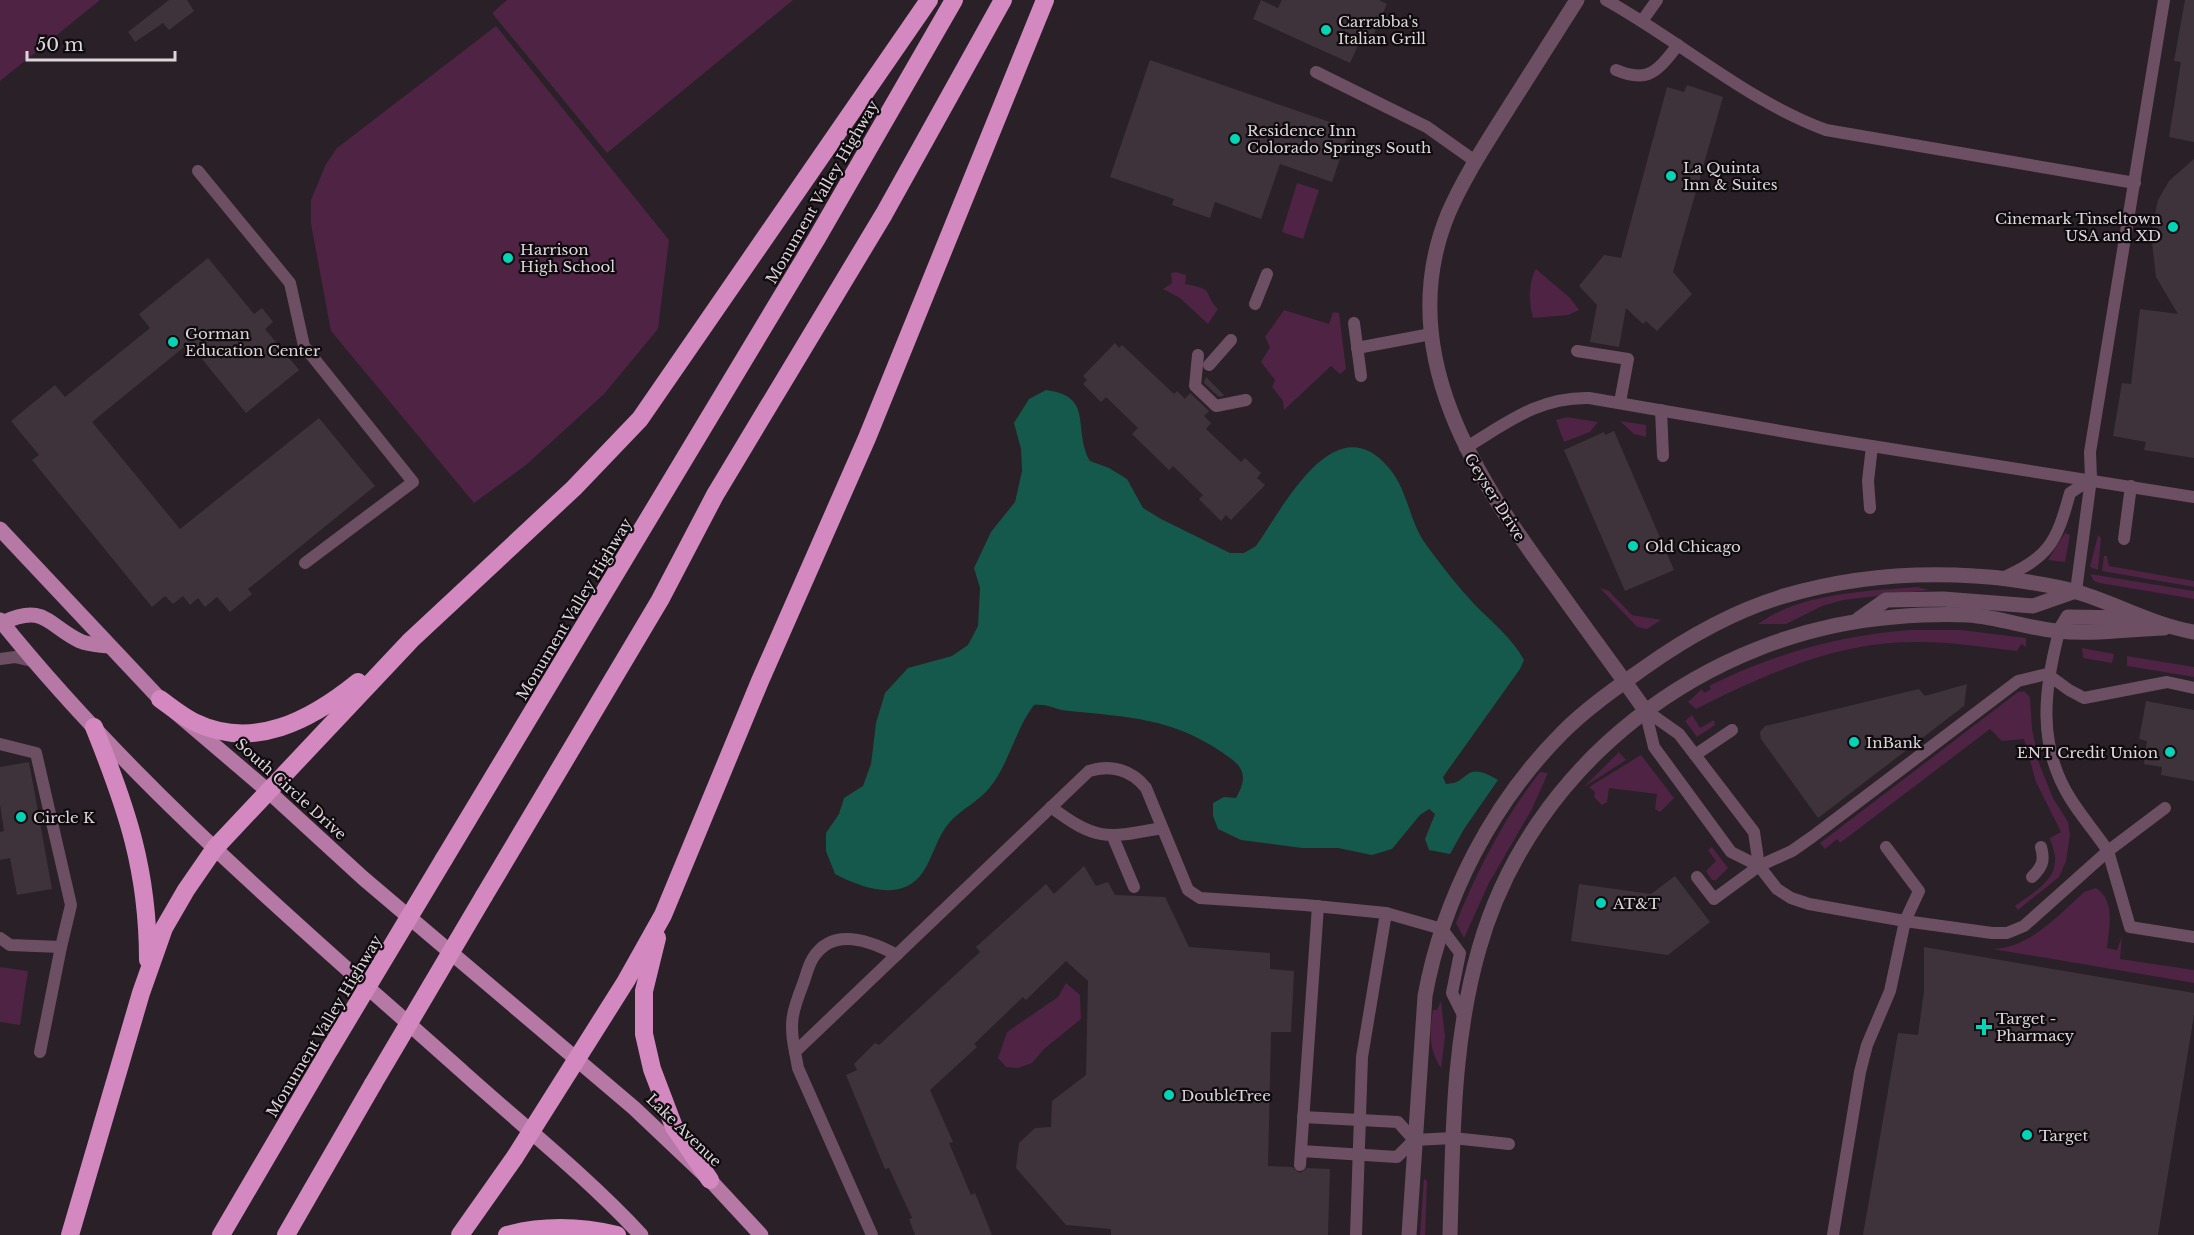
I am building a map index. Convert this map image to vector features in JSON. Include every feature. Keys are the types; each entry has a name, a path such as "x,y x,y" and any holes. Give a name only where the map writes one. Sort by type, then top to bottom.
{"highway":[{"path":"70,1235 148,974 169,920 215,848 411,640 574,488 640,419 929,0"},
{"name":"Monument Valley Highway","path":"221,1235 330,1049 817,238 954,0"},
{"path":"286,1235 660,600 715,495 884,214 1003,0"},
{"path":"460,1235 515,1157 529,1131 626,981 663,915 760,681 867,438 1045,0"},
{"path":"160,699 193,722 212,729 238,734 266,732 308,717 331,704 411,640"},
{"path":"94,727 119,789 138,852 148,917 148,974"},
{"path":"663,915 644,991 644,1034 652,1069 675,1127 710,1180"},
{"path":"507,1235 557,1226 617,1235"}],"main road":[{"name":"South Circle Drive","path":"0,529 160,699 268,791 363,878 576,1058"},
{"path":"109,646 81,641 59,626 35,615 19,615 1,623 94,727 215,848 641,1235"},
{"name":"Lake Avenue","path":"576,1058 634,1108 710,1180 761,1235"}],"street":[{"name":"Geyser Drive","path":"1577,0 1475,161 1448,215 1438,245 1429,312 1431,334 1447,398 1465,447 1502,512 1645,710"},
{"path":"1409,1235 1425,996 1431,965 1456,892 1474,855 1519,783 1564,731 1625,682 1681,643 1748,609 1785,596 1883,577 1945,575 2000,579 2076,591 2170,628"},
{"path":"1857,621 1886,600 1942,599 2033,606 2076,591"},
{"path":"1450,1235 1457,1058 1463,1015 1489,915 1516,858 1558,795 1606,742 1645,710 1676,688 1745,654 1817,628 1857,621 1895,617 1968,615 2059,632 2170,628 2194,632"},
{"path":"2059,632 2068,617 2150,620"}],"lane":[{"path":"1606,0 1799,120 1826,130 2135,183"},
{"path":"1642,21 1657,0"},
{"path":"2076,591 2091,480 2090,452 2164,0"},
{"path":"1616,70 1630,76 1643,76 1659,69 1678,45"},
{"path":"1316,72 1427,127 1475,161"},
{"path":"198,171 290,283 304,346 413,482 305,563"},
{"path":"1255,304 1267,274"},
{"path":"1354,322 1361,376"},
{"path":"1357,348 1431,334"},
{"path":"1209,365 1231,340"},
{"path":"1576,351 1628,359 1620,402"},
{"path":"1198,355 1195,386 1219,406 1246,400"},
{"path":"1465,447 1543,403 1564,397 1620,402 1872,446 2194,496"},
{"path":"1661,410 1663,456"},
{"path":"1870,508 1868,481 1872,446"},
{"path":"2000,579 2026,568 2052,545 2060,530 2070,493 2091,480"},
{"path":"2124,539 2131,486"},
{"path":"2059,632 2047,674 2046,710 2054,763 2071,799 2108,851 2130,927 2194,937"},
{"path":"0,659 15,657 36,662"},
{"path":"1697,877 1714,899 1759,866 1798,846 2018,681 2047,674 2084,698 2167,682 2194,688"},
{"path":"1645,710 1679,734 1754,832 1759,866"},
{"path":"1645,710 1654,747 1731,852 1759,866 1777,889 1809,904 1905,921 2007,933 2024,926 2108,851 2165,808"},
{"path":"1695,755 1732,730"},
{"path":"0,744 36,753 71,905 40,1052"},
{"path":"795,1052 1089,771 1101,767 1130,773 1142,783 1188,890 1200,898 1386,913 1442,929 1460,953 1452,993 1463,1015"},
{"path":"1051,807 1078,828 1113,837 1162,828"},
{"path":"1113,837 1134,887"},
{"path":"1833,1235 1860,1072 1867,1045 1890,991 1905,921 1919,891 1886,847"},
{"path":"2032,877 2040,869 2044,858 2041,847"},
{"path":"1300,1165 1318,906"},
{"path":"1356,1235 1362,1057 1386,913"},
{"path":"0,938 10,945 61,947"},
{"path":"872,1235 798,1068 790,1027 793,1010 813,958 823,946 856,938 873,942 897,955"},
{"path":"1303,1117 1398,1122 1414,1140"},
{"path":"1301,1151 1397,1157 1414,1140 1453,1138 1509,1144"}],"shaded area":[{"path":"0,0 100,0 0,81"},
{"path":"507,0 793,0 607,153 492,13"},
{"path":"496,26 669,240 658,329 604,394 526,465 474,503 331,331 311,224 311,200 326,164 337,148"},
{"path":"1297,183 1319,190 1303,239 1282,232"},
{"path":"1536,269 1570,298 1579,310 1568,315 1533,318 1530,293"},
{"path":"1171,273 1186,275 1185,284 1202,288 1208,292 1218,309 1208,324 1180,298 1163,289 1172,283"},
{"path":"1284,310 1329,324 1333,312 1339,313 1346,369 1340,374 1331,366 1284,410 1283,401 1272,387 1275,380 1261,362 1270,347 1265,337"},
{"path":"1046,390 1061,393 1071,399 1080,416 1082,437 1090,461 1109,468 1127,479 1143,508 1230,553 1244,553 1256,546 1296,487 1312,468 1330,454 1349,447 1369,451 1389,468 1400,486 1416,527 1427,546 1469,599 1508,638 1524,660 1520,669 1443,777 1446,784 1454,783 1472,772 1478,772 1498,780 1464,829 1450,854 1429,850 1425,839 1435,814 1429,809 1420,815 1392,849 1372,855 1338,848 1302,848 1241,840 1218,829 1213,816 1213,803 1224,797 1236,798 1242,782 1243,775 1239,766 1223,753 1186,733 1149,721 1034,705 998,776 981,796 949,823 941,834 923,872 914,882 893,890 881,890 857,884 835,874 826,851 826,833 839,814 844,798 863,786 871,764 876,723 885,693 908,668 952,656 968,645 978,626 980,588 974,568 991,532 1015,502 1022,471 1021,449 1014,423 1029,399"},
{"path":"1567,417 1598,422 1590,432 1564,442 1556,420"},
{"path":"1620,421 1646,425 1646,437 1634,434"},
{"path":"2065,533 2070,535 2065,562 2048,560"},
{"path":"2098,535 2101,538 2098,570 2090,567"},
{"path":"2104,556 2107,556 2109,566 2194,581 2194,587 2102,571"},
{"path":"2090,574 2194,591 2194,599 2100,583 2094,581"},
{"path":"1917,587 1929,590 1843,600 1822,606 1786,624 1758,624 1793,606 1834,595"},
{"path":"1600,588 1609,591 1632,615 1661,620 1647,629 1637,627"},
{"path":"1910,630 1961,630 2026,638 2026,647 2021,644 2017,651 1917,642 1859,647 1802,662 1696,709 1688,702 1702,689 1704,693 1711,689 1709,686 1719,681 1789,653 1860,636"},
{"path":"2082,648 2114,654 2112,663 2083,658"},
{"path":"2127,656 2194,667 2194,677 2127,666"},
{"path":"2024,691 2030,697 2032,729 2039,763 2053,798 2068,822 2070,835 2066,861 2059,877 2018,910 2015,906 2046,882 2051,875 2055,858 2050,838 2061,832 2036,782 2024,739 2002,741 1990,729 1840,843 1837,839 1825,849 1820,843 2018,692"},
{"path":"1692,715 1700,728 1714,720 1715,725 1697,737 1685,721"},
{"path":"1619,752 1626,760 1584,787"},
{"path":"1641,755 1674,798 1660,812 1655,809 1657,794 1609,788 1607,802 1602,805 1594,797 1595,792 1589,787"},
{"path":"1540,772 1548,773 1532,809 1489,883 1464,938 1456,923 1473,883 1503,826"},
{"path":"1712,847 1728,868 1716,880 1712,880 1706,871 1716,861 1708,850"},
{"path":"2096,888 2102,893 2109,907 2110,924 2107,948 2117,950 2122,936 2120,959 2194,970 2194,983 1993,949 2019,943 2031,937 2084,892"},
{"path":"0,967 28,971 20,1025 0,1022"},
{"path":"1066,983 1080,995 1081,1019 1044,1049 1032,1063 1018,1068 1006,1067 998,1058 1007,1032 1058,997"},
{"path":"1441,1001 1445,1037 1441,1068 1432,1048 1431,1026 1433,1010 1437,1010"},
{"path":"1424,1179 1427,1181 1425,1235 1420,1235"}],"building":[{"path":"169,0 187,0 194,11 169,30 163,23 135,42 128,32"},
{"name":"Carrabba's Italian Grill","path":"1261,0 1278,8 1282,0 1379,0 1387,4 1369,45 1360,41 1350,63 1253,19"},
{"path":"2185,0 2194,0 2194,142 2169,137 2181,62 2174,61"},
{"name":"Residence Inn Colorado Springs South","path":"1150,60 1350,129 1332,182 1280,164 1261,219 1215,202 1210,218 1172,205 1174,199 1110,177"},
{"name":"La Quinta Inn & Suites","path":"1687,85 1723,97 1673,272 1692,294 1657,331 1646,321 1643,324 1626,308 1619,347 1590,342 1597,305 1579,286 1604,255 1621,258 1667,87 1684,92"},
{"name":"Cinemark Tinseltown USA and XD","path":"2194,159 2194,458 2144,450 2146,442 2113,436 2122,383 2131,384 2140,309 2178,314 2156,277 2151,233 2158,200 2169,181"},
{"path":"208,258 254,314 262,308 273,322 265,329 299,370 246,413 189,343 92,422 180,529 319,418 375,486 248,589 252,594 230,612 217,597 205,607 198,598 190,605 183,596 173,604 165,596 152,607 32,460 39,455 11,421 55,385 65,397 150,328 139,314"},
{"path":"1115,343 1119,348 1122,345 1174,394 1177,391 1185,399 1190,393 1209,411 1204,416 1211,423 1206,429 1241,462 1245,458 1261,473 1257,478 1265,485 1231,520 1226,515 1221,521 1199,499 1203,495 1173,466 1169,470 1132,434 1138,428 1106,397 1101,402 1083,384 1087,380 1083,376"},
{"path":"1206,377 1223,396 1219,397 1204,383"},
{"path":"1614,431 1674,570 1625,591 1564,450 1604,432 1605,435"},
{"path":"1967,684 1964,706 1818,818 1761,739 1760,732 1765,726 1919,689 1925,696"},
{"name":"ENT Credit Union","path":"2146,701 2194,710 2194,781 2161,775 2162,767 2144,764 2147,741 2139,739"},
{"name":"Circle K","path":"29,762 52,889 17,895 10,858 0,860 0,832 4,831 0,804 0,767"},
{"path":"1084,866 1096,886 1108,882 1115,895 1165,897 1189,947 1270,953 1270,969 1294,971 1291,1032 1271,1032 1268,1166 1292,1167 1300,1173 1307,1168 1330,1169 1328,1235 1111,1235 1111,1229 1066,1225 1016,1168 1019,1143 1035,1128 1051,1127 1052,1101 1086,1075 1088,981 1066,961 1026,1000 1023,997 974,1044 977,1047 930,1090 953,1142 949,1143 971,1195 975,1193 992,1235 915,1235 909,1219 912,1218 889,1168 885,1169 846,1075 857,1070 854,1064 875,1043 879,1045 980,952 976,947 1046,884 1054,894"},
{"path":"1675,876 1710,922 1668,955 1571,941 1579,884 1651,894"},
{"name":"Target","path":"1924,947 2194,993 2194,1015 2158,1235 1863,1235 1898,1033 1918,1035 1924,991"}],"place":[{"name":"Carrabba's Italian Grill","path":"1326,30"},
{"name":"Residence Inn Colorado Springs South","path":"1235,139"},
{"name":"La Quinta Inn & Suites","path":"1671,176"},
{"name":"Cinemark Tinseltown USA and XD","path":"2173,227"},
{"name":"Harrison High School","path":"508,258"},
{"name":"Gorman Education Center","path":"173,342"},
{"name":"Old Chicago","path":"1633,546"},
{"name":"InBank","path":"1854,742"},
{"name":"ENT Credit Union","path":"2170,752"},
{"name":"Circle K","path":"21,817"},
{"name":"AT&T","path":"1601,903"},
{"name":"Target - Pharmacy","path":"1984,1027"},
{"name":"DoubleTree","path":"1169,1095"},
{"name":"Target","path":"2027,1135"}]}
